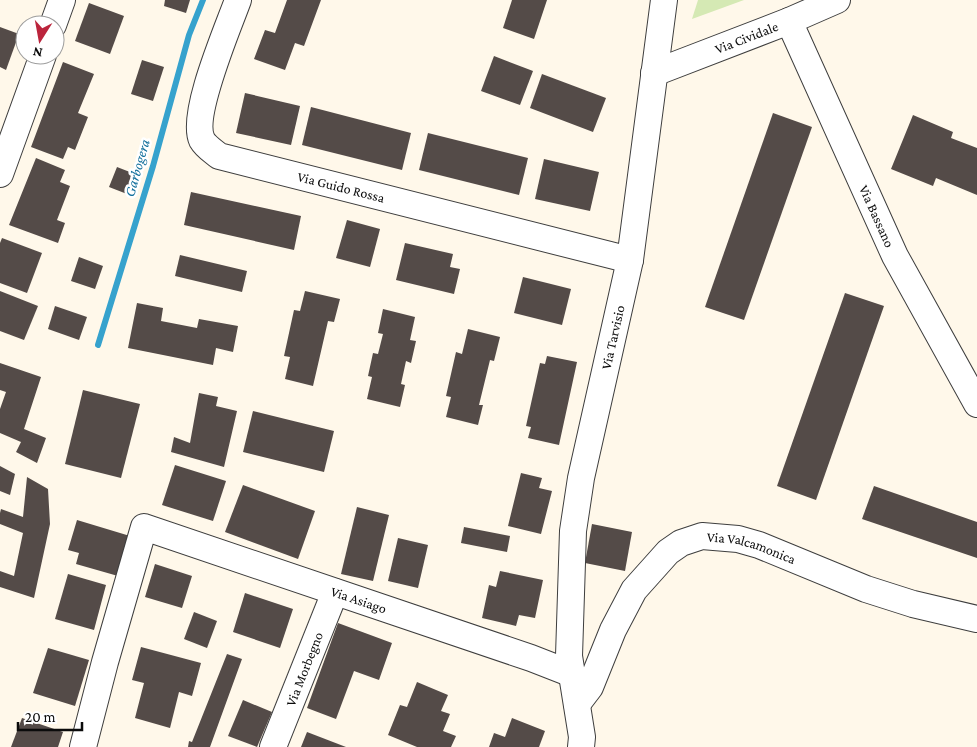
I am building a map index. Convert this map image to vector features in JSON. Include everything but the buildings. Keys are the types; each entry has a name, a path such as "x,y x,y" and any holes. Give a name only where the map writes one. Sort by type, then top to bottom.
{"street":[{"path":"57,15 62,0"},
{"name":"Via Guido Rossa","path":"238,0 200,112 202,140 208,148 219,156 630,260"},
{"name":"Via Tarvisio","path":"586,744 569,656 573,530 581,478 630,260 664,0"},
{"name":"Via Cividale","path":"654,72 789,21 837,0"},
{"name":"Via Bassano","path":"789,21 895,256 977,404"},
{"path":"0,174 38,65"},
{"name":"Via Asiago","path":"83,747 105,662 144,527 572,674"},
{"name":"Via Valcamonica","path":"577,704 590,687 613,630 634,590 668,552 681,543 702,536 738,540 759,545 866,589 913,604 977,619"},
{"name":"Via Morbegno","path":"273,747 335,592"}],"green space":[{"path":"698,0 744,0 692,19"}],"waterway":[{"name":"Garbogera","path":"98,345 153,166 189,35 203,0"}]}
